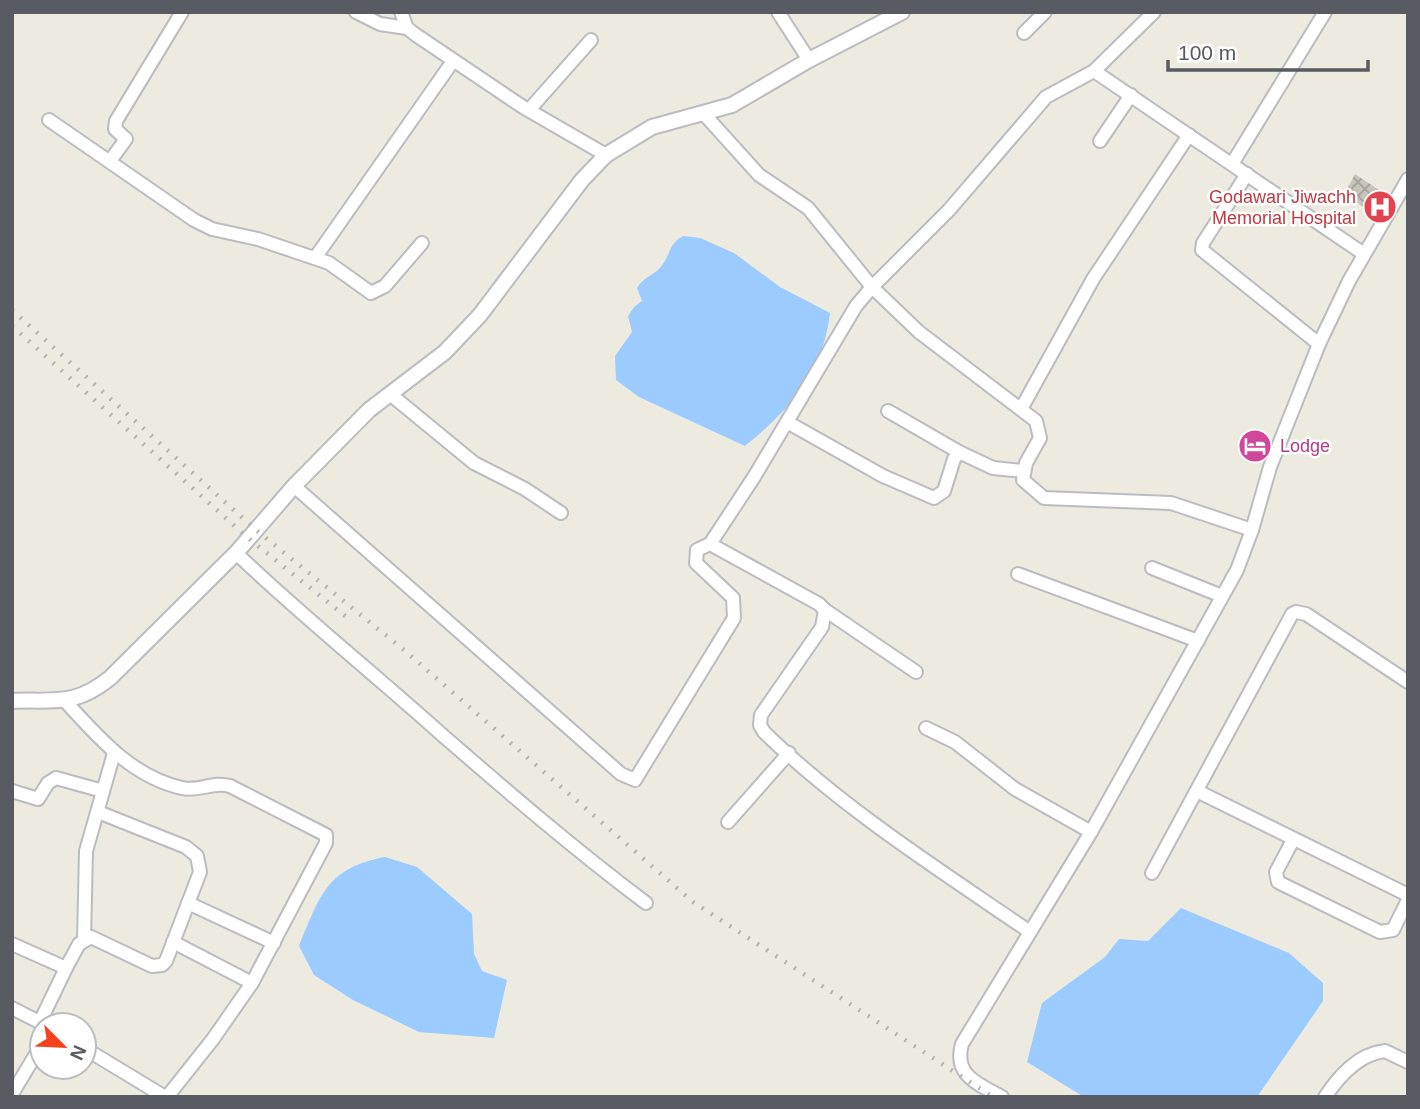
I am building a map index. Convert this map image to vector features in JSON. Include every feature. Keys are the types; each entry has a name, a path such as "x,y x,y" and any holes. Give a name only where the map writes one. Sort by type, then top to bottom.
{"street":[{"path":"110,162 126,139 115,129 116,121 182,12"},
{"path":"356,12 380,24 407,28 528,110 606,155"},
{"path":"401,12 407,28"},
{"path":"778,12 809,60"},
{"path":"12,701 66,702 91,693 110,678 236,553 294,486 369,410 445,352 480,315 582,180 606,155 652,127 732,105 809,60 902,12"},
{"path":"1024,33 1045,12"},
{"path":"294,486 629,780 635,780 643,771 734,618 733,598 727,589 696,563 697,551 710,544 856,306 949,210 1046,97 1094,71 1154,12"},
{"path":"1232,164 1325,12"},
{"path":"528,110 592,40"},
{"path":"315,258 453,61"},
{"path":"1094,71 1364,254"},
{"path":"1100,141 1131,96"},
{"path":"704,114 759,175 808,208 872,287 919,332 1021,409 1040,428 1040,438 1023,471 1028,487 1044,498 1171,503 1252,530"},
{"path":"49,120 194,220 212,229 258,239 315,258 340,269 367,291 376,293 422,243"},
{"path":"1021,409 1093,279 1189,135"},
{"path":"1247,174 1203,243 1202,250 1320,344"},
{"path":"1002,1097 965,1075 959,1064 959,1054 1091,832 1222,596 1252,530 1270,467 1320,344 1364,254 1408,179"},
{"path":"390,394 474,463 525,489 561,513"},
{"path":"888,411 959,452 993,468 1023,471"},
{"path":"787,422 873,471 934,498 944,491 954,459 959,452"},
{"path":"710,544 819,604 916,672"},
{"path":"236,553 301,615 440,732 503,790 568,845 646,903"},
{"path":"1152,568 1222,596"},
{"path":"1018,574 1198,641"},
{"path":"825,610 822,627 761,715 760,724 764,732 933,866 1030,932"},
{"path":"1152,873 1288,620 1296,612 1306,614 1408,682"},
{"path":"66,702 114,753 170,784 194,789 210,784 230,786 323,831 326,844 252,983 213,1040 166,1097 98,1056"},
{"path":"926,728 954,742 1014,789 1091,832"},
{"path":"47,1011 66,968 84,939 87,902 84,867 114,753"},
{"path":"728,822 789,754"},
{"path":"12,791 38,799 48,783 56,778 103,792"},
{"path":"1196,791 1408,895"},
{"path":"84,939 97,938 158,967 166,961 200,872 197,856 192,850 98,812"},
{"path":"1293,840 1276,873 1278,882 1380,932 1393,930 1408,900"},
{"path":"188,903 274,943"},
{"path":"173,942 252,983"},
{"path":"12,944 66,968"},
{"path":"12,1008 28,1016"},
{"path":"1325,1097 1334,1083 1367,1055 1385,1051 1408,1062"},
{"path":"12,1094 28,1067"}],"water":[{"path":"683,236 700,238 734,253 780,287 830,313 820,354 802,388 776,418 745,446 639,397 616,380 615,356 632,332 628,316 642,301 637,288 660,268 673,245"},
{"path":"385,857 417,867 472,914 474,954 482,971 507,980 494,1038 419,1032 353,1000 314,975 299,946 320,898 328,886 350,868"},
{"path":"1181,908 1289,953 1323,983 1323,1001 1257,1097 1084,1097 1027,1062 1042,1003 1105,957 1119,939 1148,941"}],"building":[{"path":"1355,174 1388,196 1377,215 1344,195"}],"railway":[{"path":"12,310 256,530 404,650 693,902 993,1097"},
{"path":"12,326 248,538 349,619"}],"place":[{"name":"Godawari Jiwachh Memorial Hospital","path":"1380,207"},
{"name":"Lodge","path":"1255,446"}]}
